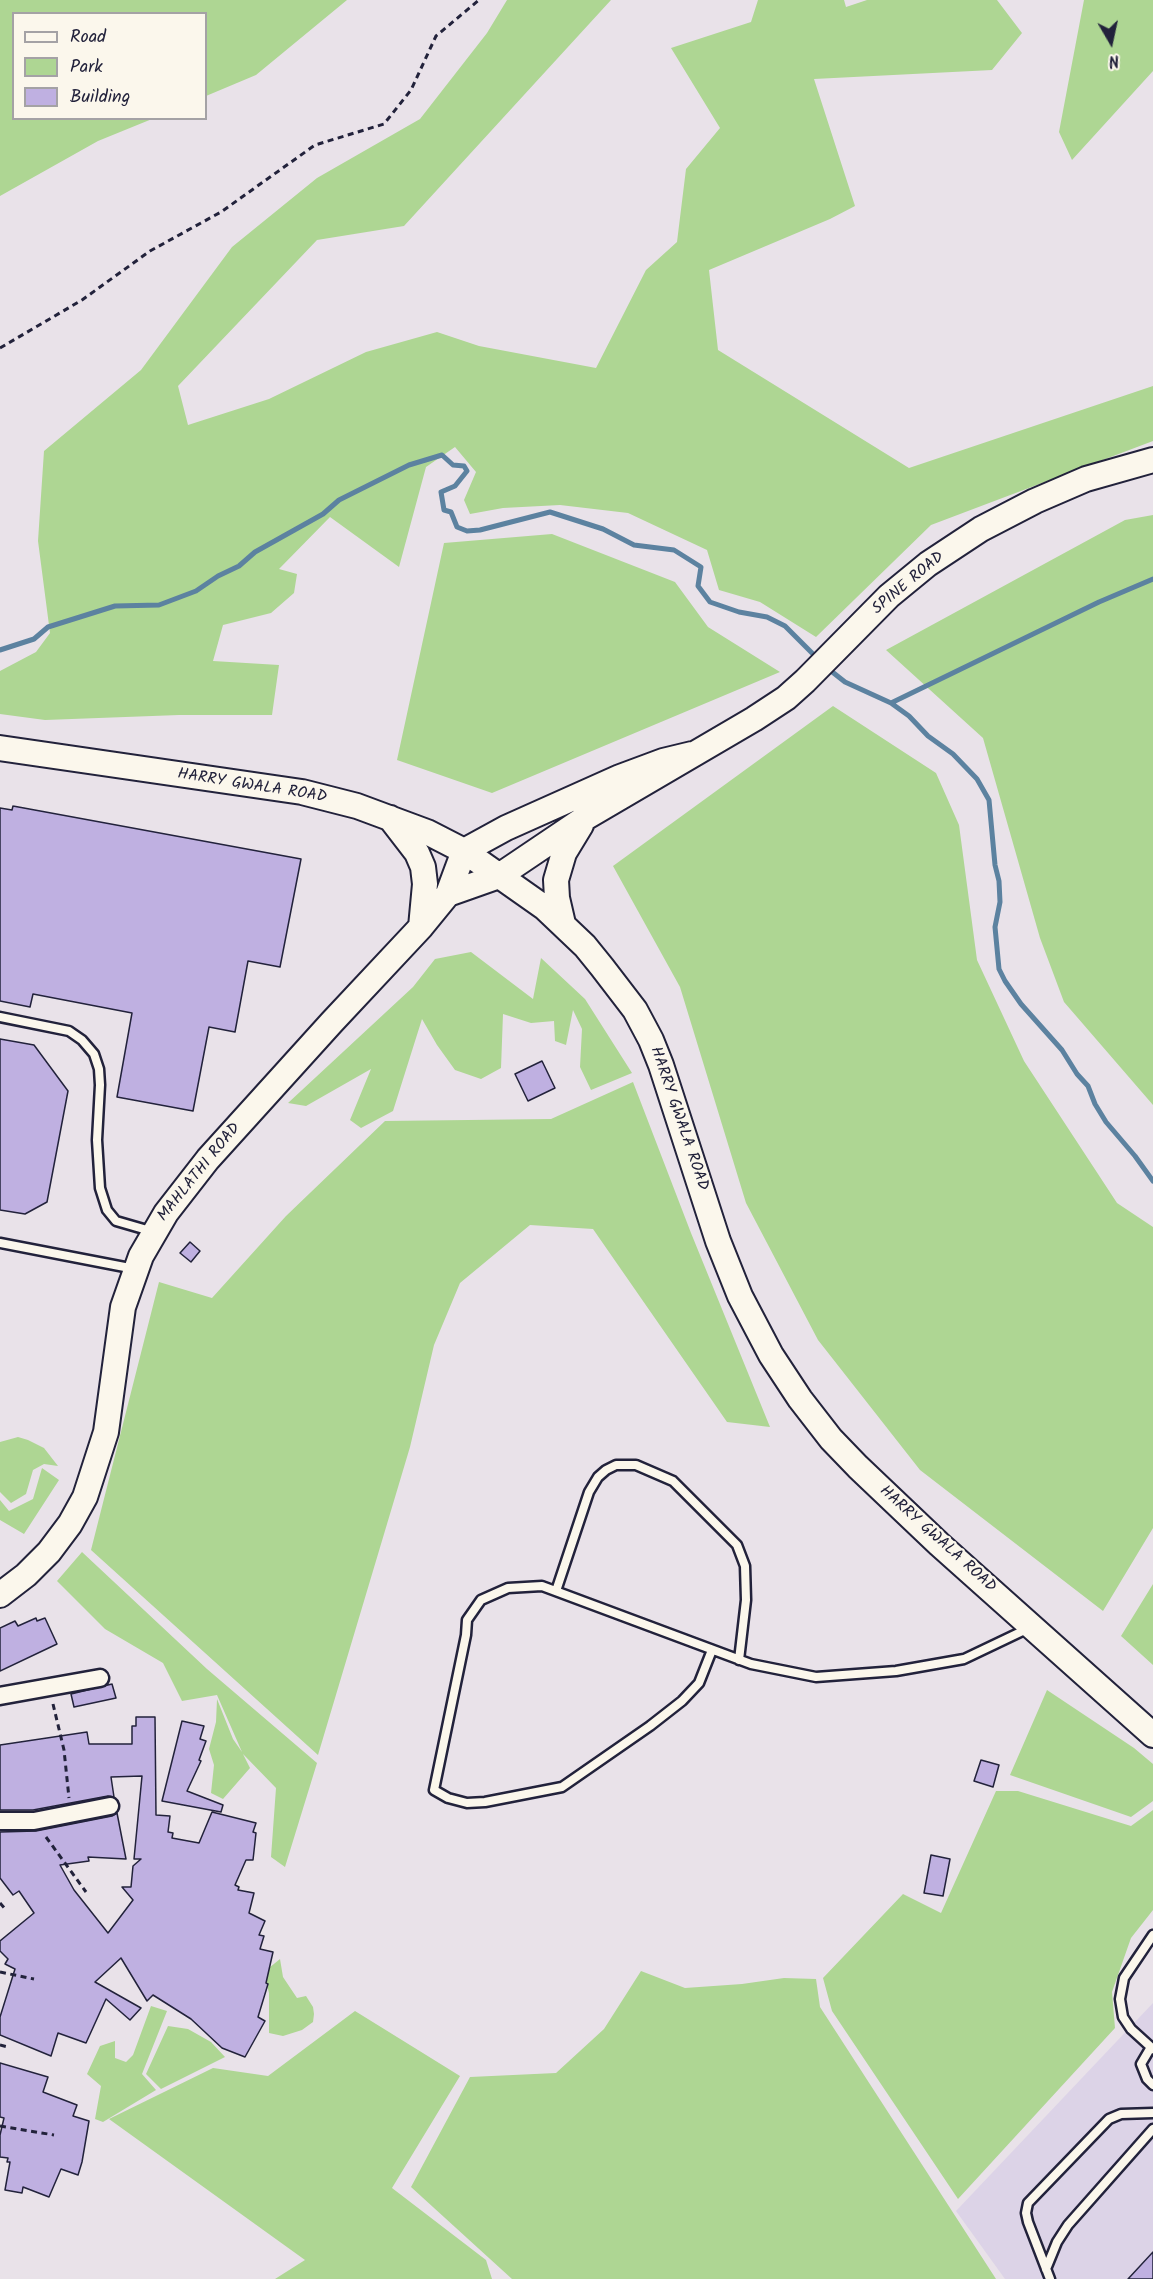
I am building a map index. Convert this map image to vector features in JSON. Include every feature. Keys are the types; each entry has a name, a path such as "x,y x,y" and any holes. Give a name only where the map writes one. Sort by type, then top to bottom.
{"street":[{"name":"SPINE ROAD","path":"499,876 585,818 653,780 786,698 897,590 928,564 981,529 1035,501 1086,479 1153,460"},
{"name":"HARRY GWALA ROAD","path":"0,748 302,792 357,806 427,832 464,851 545,908 563,924 602,967 634,1010 651,1040 718,1240 740,1296 771,1354 800,1399 831,1439 858,1467 939,1544 1153,1735"},
{"name":"SPINE ROAD","path":"464,851 506,828 620,777 663,761 692,754"},
{"path":"390,818 417,853 423,867 425,884 421,927"},
{"path":"563,924 557,898 556,880 564,853 585,818"},
{"name":"MAHLATHI ROAD","path":"0,1594 26,1575 49,1552 70,1524 85,1497 106,1432 123,1307 141,1256 154,1232 208,1159 421,927 448,894 464,851"},
{"path":"448,894 499,876"},
{"path":"0,1696 100,1678"},
{"path":"0,1821 34,1821 110,1806"}],"lane":[{"path":"0,1017 69,1031 82,1040 94,1054 99,1069 100,1085 97,1140 100,1188 107,1210 116,1221 154,1232"},
{"path":"0,1243 136,1269"},
{"path":"556,1591 589,1492 598,1477 616,1465 636,1466 673,1481 737,1545 745,1566 746,1600 739,1660"},
{"path":"712,1650 699,1683 682,1701 562,1788 476,1802 454,1800 436,1792 435,1785 466,1635 467,1620 481,1600 508,1588 542,1586 751,1664 816,1677 896,1671 964,1659 1033,1626"},
{"path":"1153,1935 1124,1978 1120,1999 1123,2017 1131,2029 1152,2048 1142,2064 1147,2079 1153,2085"},
{"path":"1050,2279 1028,2222 1026,2213 1028,2203 1109,2119 1121,2115 1153,2113"},
{"path":"1046,2269 1057,2242 1068,2225 1153,2129"}],"path":[{"path":"0,348 82,300 150,251 221,212 315,145 384,124 411,90 436,36 479,0"},
{"path":"49,1687 64,1750 70,1814"},
{"path":"34,1821 86,1892"},
{"path":"0,1903 6,1910"},
{"path":"0,1972 34,1979"},
{"path":"0,2045 8,2047"},
{"path":"0,2126 54,2135"}],"shaded area":[{"path":"1153,2003 1153,2279 1005,2279 956,2211"}],"green space":[{"path":"0,0 347,0 256,75 207,96 207,12 12,12 12,120 150,120 98,141 0,196"},
{"path":"507,0 611,0 404,226 317,240 178,386 188,425 269,399 366,352 437,332 479,346 596,368 646,270 677,242 686,169 720,128 671,48 751,22 758,0 844,0 846,7 867,0 997,0 1022,33 992,70 814,79 855,206 830,219 709,270 718,350 909,468 1153,386 1153,441 931,525 816,637 760,602 719,590 707,550 628,513 560,505 503,508 470,514 464,500 476,472 455,447 426,467 399,567 330,517 279,569 297,574 294,593 271,613 223,625 213,661 279,665 272,715 179,715 45,720 0,714 0,671 36,652 50,633 38,541 44,451 141,370 232,247 317,178 420,119 487,33"},
{"path":"1084,0 1153,0 1153,71 1072,160 1059,132"},
{"path":"1153,515 1153,1105 1064,1002 1040,938 983,738 886,650 1125,520"},
{"path":"552,534 675,582 708,627 780,672 492,793 397,760 444,543"},
{"path":"833,706 936,773 959,825 977,960 1024,1061 1117,1203 1153,1227 1153,1528 1103,1611 920,1470 818,1340 746,1203 680,987 613,866"},
{"path":"471,952 533,999 541,958 585,999 632,1073 591,1090 580,1067 582,1029 573,1010 566,1045 555,1041 554,1021 531,1023 503,1014 501,1068 481,1079 455,1070 422,1019 393,1111 361,1128 350,1120 371,1069 306,1106 288,1103 413,987 435,959"},
{"path":"633,1082 691,1233 770,1427 727,1422 593,1229 530,1225 460,1283 434,1345 410,1447 318,1755 91,1550 159,1282 212,1298 286,1216 385,1121 551,1119"},
{"path":"18,1437 44,1448 58,1466 44,1464 33,1470 26,1494 11,1503 0,1492 0,1442"},
{"path":"42,1468 59,1480 24,1534 0,1520 0,1500 9,1511 33,1499"},
{"path":"82,1552 207,1669 317,1763 285,1867 271,1857 276,1788 243,1754 250,1768 223,1799 211,1793 214,1765 209,1749 216,1722 217,1699 233,1739 242,1752 217,1695 182,1701 163,1663 105,1629 57,1581"},
{"path":"1153,1584 1153,1665 1121,1636"},
{"path":"1047,1690 1134,1748 1153,1764 1153,1801 1131,1817 1010,1775"},
{"path":"996,1791 1018,1791 1131,1826 1153,1810 1153,1910 1131,1938 1112,1992 1115,2028 958,2199 832,2011 823,1978 903,1894 941,1913"},
{"path":"280,1959 283,1977 297,1998 306,1996 313,2007 314,2014 313,2022 302,2030 283,2036 269,2033 269,1993 264,1972"},
{"path":"641,1971 685,1988 784,1978 816,1979 820,2007 996,2279 512,2279 411,2187 470,2077 556,2073 604,2029"},
{"path":"151,2006 167,2011 142,2074 156,2090 103,2122 95,2119 101,2086 87,2074 100,2046 115,2041 115,2058 126,2062 133,2055"},
{"path":"355,2011 460,2076 392,2188 486,2260 492,2279 275,2279 305,2260 109,2119 213,2068 268,2076"},
{"path":"168,2026 188,2029 211,2042 225,2057 161,2089 146,2074"}],"building":[{"path":"13,806 301,859 280,967 248,961 235,1032 209,1027 193,1111 117,1097 132,1013 33,994 30,1007 0,1001 0,808 12,810"},
{"path":"0,1039 34,1045 68,1091 47,1202 25,1214 0,1210"},
{"path":"542,1061 555,1088 528,1101 515,1074"},
{"path":"190,1242 200,1251 191,1262 180,1253"},
{"path":"36,1618 37,1621 45,1618 57,1644 0,1671 0,1628 15,1621 18,1626"},
{"path":"112,1684 116,1698 74,1707 71,1694"},
{"path":"136,1717 155,1717 156,1815 170,1816 168,1832 173,1833 172,1838 199,1843 212,1812 256,1823 253,1832 256,1833 253,1860 246,1860 235,1885 239,1887 238,1890 254,1893 249,1913 265,1921 259,1935 264,1936 260,1949 273,1952 266,1983 268,1984 258,2017 265,2021 245,2057 222,2048 191,2019 153,1995 147,2001 121,1958 95,1982 141,2008 130,2020 106,1999 86,2043 58,2033 51,2056 0,2035 0,2017 15,1969 5,1964 8,1959 0,1951 0,1941 34,1913 19,1891 13,1895 0,1878 0,1832 36,1831 112,1816 117,1813 126,1859 88,1857 89,1861 60,1865 74,1890 108,1933 133,1900 122,1887 131,1887 133,1866 141,1859 134,1859 142,1776 111,1777 114,1797 108,1796 33,1810 0,1810 0,1745 87,1732 89,1744 132,1744 132,1726 136,1726"},
{"path":"182,1721 204,1726 200,1739 206,1741 199,1760 201,1761 187,1791 223,1805 221,1812 162,1801"},
{"path":"981,1760 999,1765 993,1787 974,1781"},
{"path":"931,1855 950,1859 943,1896 924,1893"},
{"path":"0,2063 48,2077 43,2092 77,2105 73,2116 89,2121 78,2175 61,2169 49,2197 23,2187 22,2193 5,2190 10,2162 7,2162 8,2158 0,2157 0,2135 4,2118 0,2117"},
{"path":"1153,2252 1153,2279 1128,2279"}],"waterway":[{"path":"0,650 34,639 48,627 115,606 159,605 196,591 218,576 239,566 255,552 323,514 339,500 409,465 442,455 453,465 464,466 467,471 455,486 441,492 444,510 451,512 457,527 467,531 480,530 550,512 603,529 634,545 674,550 701,567 698,586 710,602 739,612 767,617 785,626 817,658"},
{"path":"891,703 1099,602 1153,579"},
{"path":"826,667 845,682 891,703 909,716 928,736 953,754 977,779 989,800 995,865 999,881 1000,902 995,927 999,969 1021,1004 1062,1050 1077,1074 1088,1086 1106,1122 1153,1181"}]}
